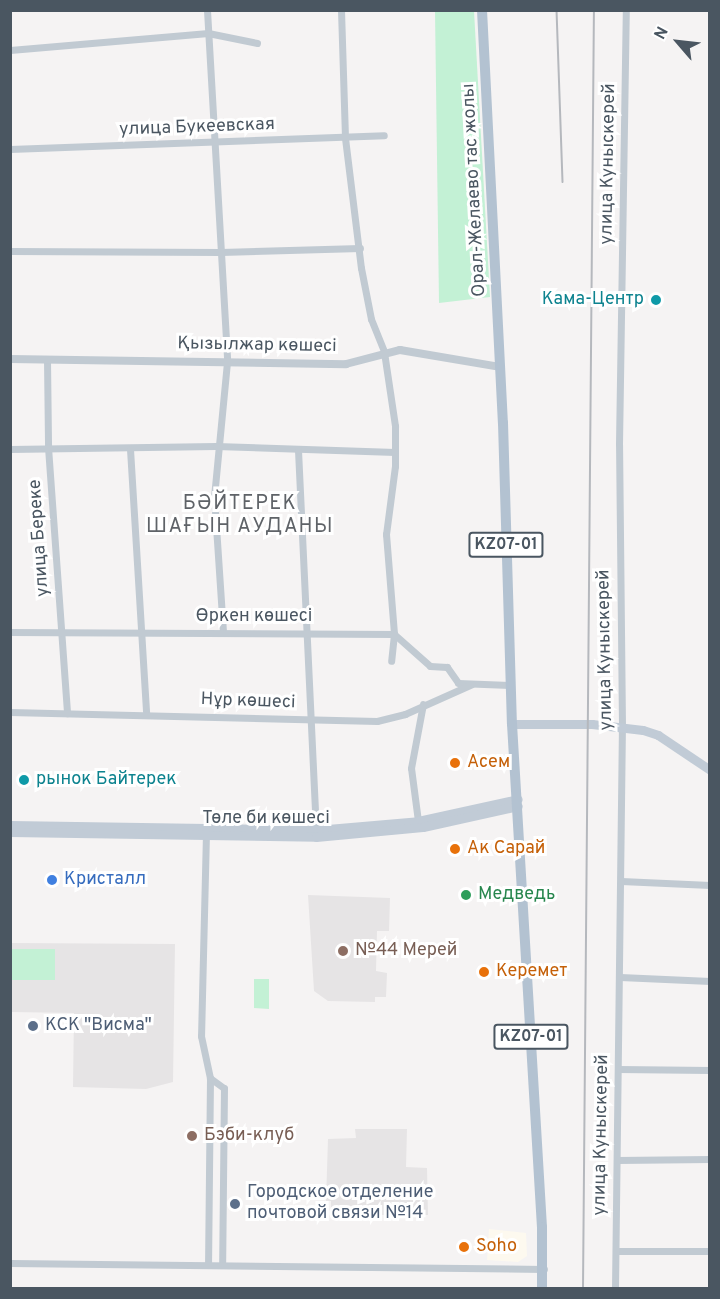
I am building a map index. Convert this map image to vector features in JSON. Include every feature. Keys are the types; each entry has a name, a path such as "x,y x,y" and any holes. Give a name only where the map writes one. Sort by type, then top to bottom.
{"main road":[{"name":"Орал-Желаево тас жолы","path":"482,10 500,367"},
{"name":"KZ07-01","path":"500,367 512,724 544,1269 542,1288"},
{"path":"512,724 622,726 658,735 710,770"},
{"name":"Төле би көшесі","path":"316,833 418,821 518,802"},
{"name":"Төле би көшесі","path":"10,832 316,833 423,827 518,802"},
{"name":"Төле би көшесі","path":"10,825 206,832"}],"street":[{"path":"207,10 227,362 216,446 214,496 223,632"},
{"path":"341,10 345,138 371,319 384,352 392,396 395,452 386,534 394,634 392,661"},
{"name":"улица Куныскерей","path":"615,1288 622,726 619,444 626,10"},
{"path":"10,50 208,33 257,43"},
{"name":"улица Букеевская","path":"10,149 384,135"},
{"path":"10,251 221,252 360,248"},
{"name":"Қызылжар көшесі","path":"10,359 346,364 384,352 400,350 500,367"},
{"name":"улица Береке","path":"47,360 48,447 67,713"},
{"path":"10,448 216,446 395,452"},
{"path":"130,448 143,632 146,713"},
{"path":"298,450 316,833"},
{"name":"Өркен көшесі","path":"10,632 62,630 306,631 394,634"},
{"path":"394,634 421,661 430,666 447,668 453,680 511,685"},
{"name":"Нұр көшесі","path":"10,712 146,713 377,721 405,714 423,704 477,682"},
{"path":"418,821 411,768 423,704"},
{"path":"206,832 201,1036 210,1078 208,1264"},
{"path":"621,881 710,885"},
{"path":"620,977 710,981"},
{"path":"618,1069 710,1070"},
{"path":"210,1078 224,1088 222,1265"},
{"path":"617,1160 710,1158"},
{"path":"616,1251 710,1251"},
{"path":"10,1263 544,1269"}],"shaded area":[{"name":"№44 Мерей","path":"308,895 390,898 389,931 377,931 376,971 387,973 386,997 375,997 375,1002 328,1001 314,991"},
{"path":"11,943 175,944 173,1082 146,1089 73,1087 74,1013 11,1012"},
{"path":"355,1129 407,1129 406,1167 427,1168 428,1215 331,1215 331,1201 326,1201 328,1139 356,1138"},
{"path":"489,1229 526,1233 527,1256 518,1262 487,1260"}],"green space":[{"path":"435,11 474,11 490,297 439,303"},
{"path":"11,949 55,949 55,980 11,980"},
{"path":"254,979 269,979 269,1009 254,1008"}],"railway":[{"path":"557,10 563,182"},
{"path":"583,1288 594,10"}],"place":[{"name":"Кама-Центр","path":"656,300"},
{"name":"Асем","path":"455,763"},
{"name":"рынок Байтерек","path":"24,780"},
{"name":"Ак Сарай","path":"455,849"},
{"name":"Кристалл","path":"52,880"},
{"name":"Медведь","path":"466,895"},
{"name":"№44 Мерей","path":"343,951"},
{"name":"Керемет","path":"484,972"},
{"name":"КСК \"Висма\"","path":"33,1026"},
{"name":"Бэби-клуб","path":"192,1136"},
{"name":"Городское отделение почтовой связи №14","path":"235,1204"},
{"name":"Soho","path":"464,1247"}],"district":[{"name":"БӘЙТЕРЕК ШАҒЫН АУДАНЫ","path":"240,516"}]}
